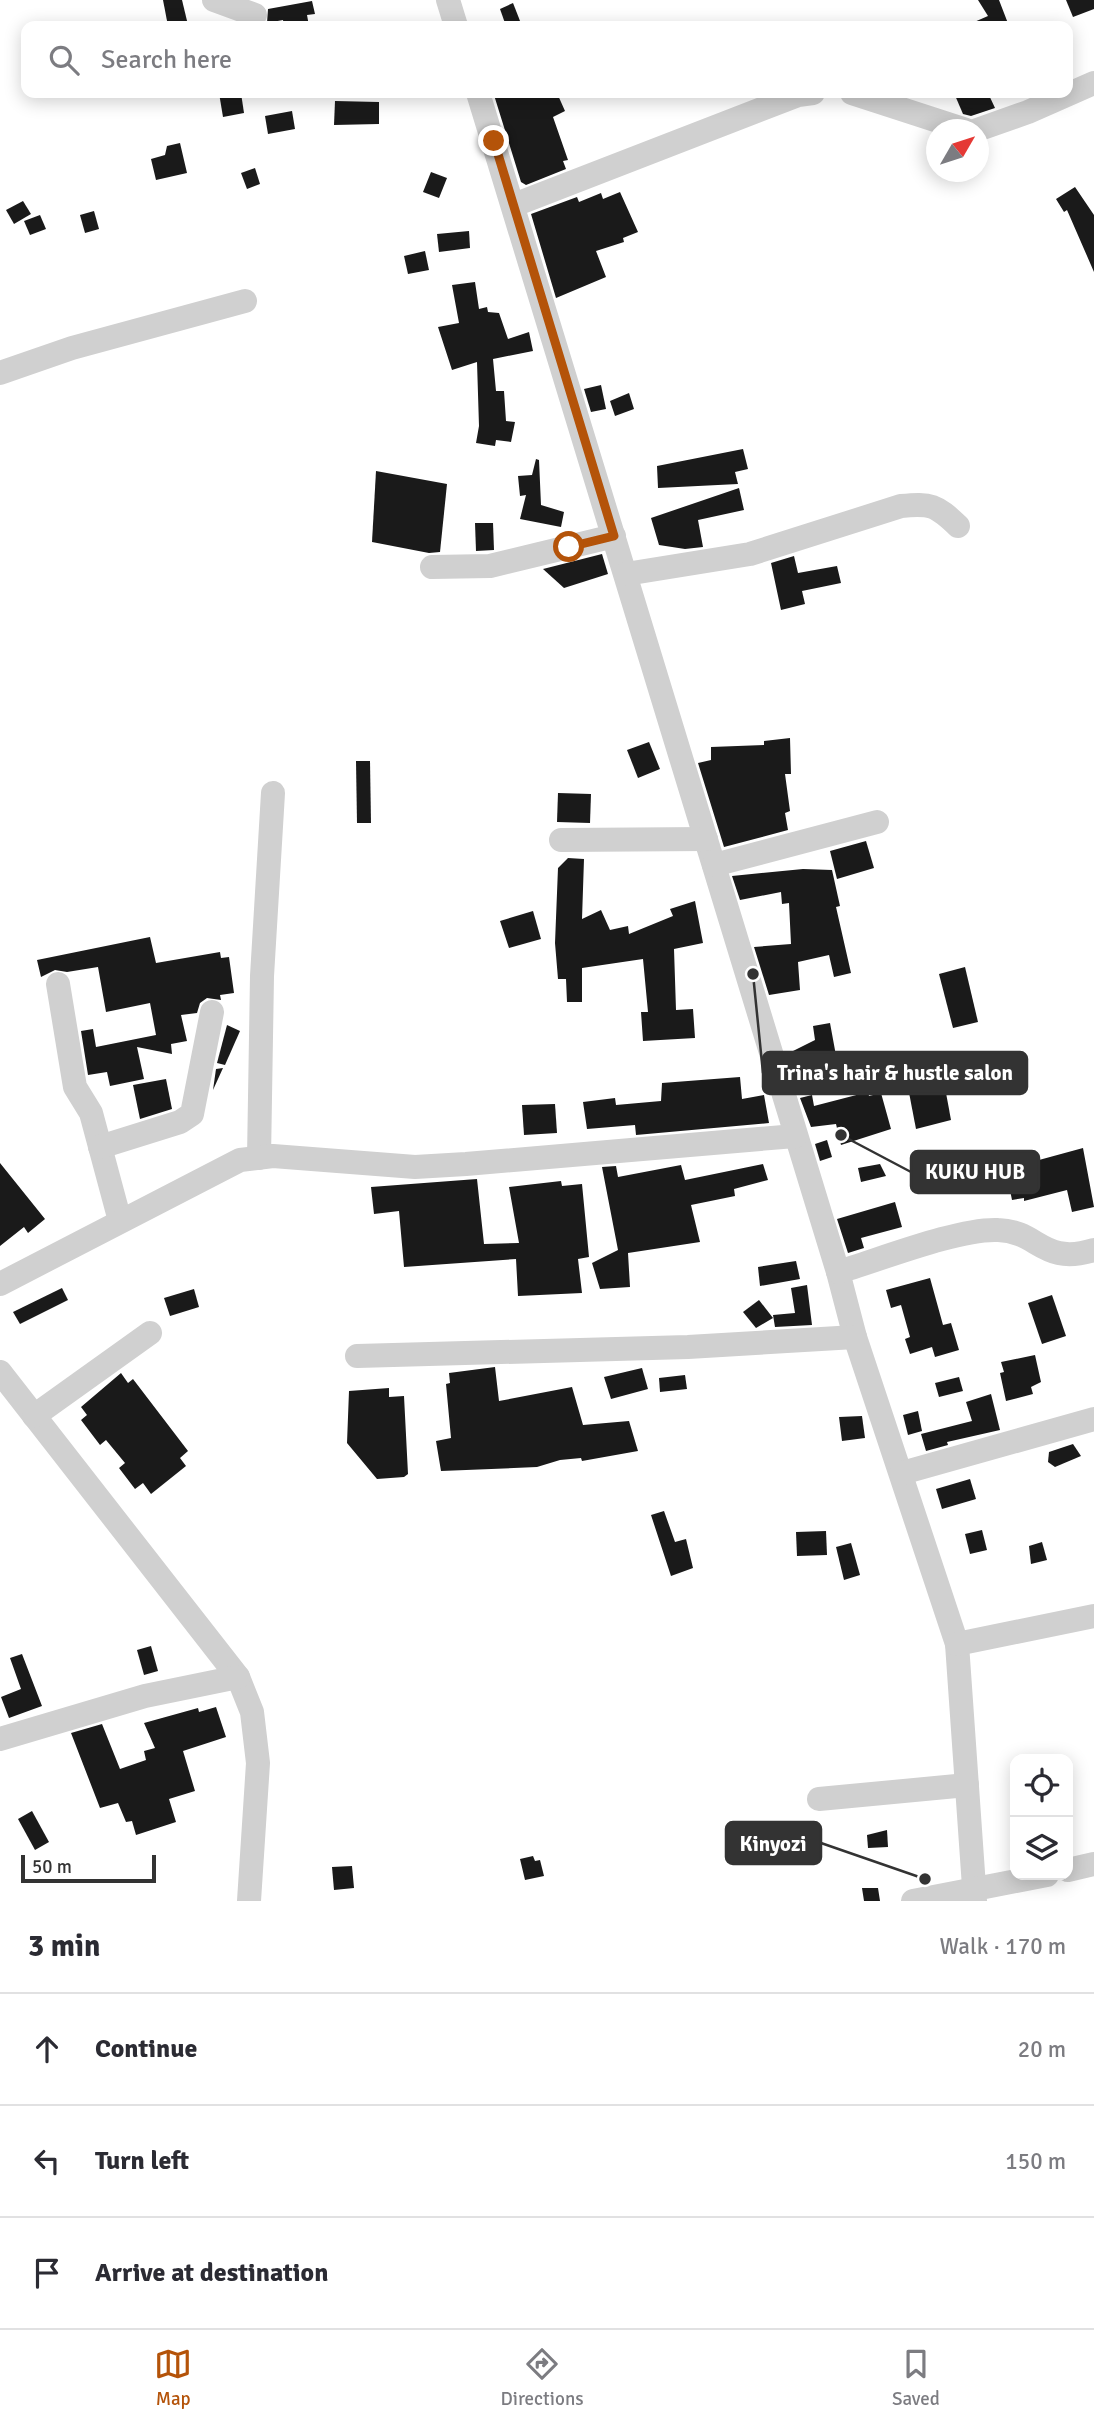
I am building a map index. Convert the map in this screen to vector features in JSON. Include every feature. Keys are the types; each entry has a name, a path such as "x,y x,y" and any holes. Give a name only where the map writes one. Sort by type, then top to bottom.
{"street":[{"path":"214,0 255,15"},
{"path":"448,0 454,21"},
{"path":"1073,92 1094,83"},
{"path":"480,98 838,1272 855,1337 957,1644 975,1896"},
{"path":"514,205 790,98"},
{"path":"867,98 932,119"},
{"path":"989,126 1060,98"},
{"path":"0,373 72,348 245,301"},
{"path":"626,574 750,554 901,506 925,504 940,509 958,526"},
{"path":"432,567 490,566 614,536"},
{"path":"259,1157 262,976 273,793"},
{"path":"714,865 877,822"},
{"path":"561,840 706,839"},
{"path":"58,984 75,1087 91,1113 120,1221"},
{"path":"100,1147 180,1122 191,1114 212,1012"},
{"path":"0,1284 210,1173 240,1160 259,1157 415,1167 795,1136"},
{"path":"838,1272 973,1232 1000,1230 1067,1257 1094,1250"},
{"path":"34,1416 150,1333"},
{"path":"357,1356 688,1347 855,1337"},
{"path":"2,1380 34,1416 238,1677 252,1712 258,1763 249,1901"},
{"path":"902,1473 1094,1419"},
{"path":"957,1644 1094,1616"},
{"path":"0,1739 145,1696 238,1677"},
{"path":"819,1799 967,1785"},
{"path":"1073,1869 1094,1864"},
{"path":"913,1901 975,1896 1030,1880"}],"building":[{"path":"163,0 182,0 187,21 167,21"},
{"path":"978,0 999,0 1007,21 976,21 988,16"},
{"path":"1066,0 1094,0 1094,9 1073,17"},
{"path":"312,1 315,14 307,15 308,21 267,21 268,9"},
{"path":"513,3 520,21 504,21 500,9"},
{"path":"220,98 242,98 244,113 223,117"},
{"path":"495,98 559,98 565,111 553,117 568,160 563,161 566,169 526,185 521,182"},
{"path":"956,98 990,98 995,108 971,116 963,114"},
{"path":"335,101 379,102 379,124 334,125"},
{"path":"292,111 295,129 268,134 265,116"},
{"path":"180,143 187,173 156,180 151,159 165,155 167,146"},
{"path":"255,168 260,184 247,189 241,173"},
{"path":"431,172 447,178 439,198 423,192"},
{"path":"1075,187 1094,215 1094,272 1067,210 1064,212 1056,199"},
{"path":"620,192 638,232 623,238 624,242 596,251 606,277 556,298 531,214 577,197 579,202 601,193 603,199"},
{"path":"23,201 31,214 14,224 6,210"},
{"path":"94,211 99,229 85,233 80,215"},
{"path":"40,215 46,229 30,235 24,221"},
{"path":"469,231 470,248 439,252 437,234"},
{"path":"425,251 429,270 408,274 404,256"},
{"path":"475,282 479,309 487,307 488,312 499,313 508,339 529,332 533,351 493,359 496,391 504,391 506,421 515,422 511,442 496,440 495,446 476,443 479,426 477,362 452,370 438,327 459,323 452,285"},
{"path":"601,385 606,409 591,412 584,389"},
{"path":"629,393 634,409 615,416 610,401"},
{"path":"743,449 748,469 735,472 738,484 658,488 657,466"},
{"path":"536,459 539,460 541,505 564,512 561,527 520,519 526,495 520,496 518,476 532,475"},
{"path":"376,471 447,484 440,552 429,553 372,542"},
{"path":"739,488 744,510 698,520 703,547 685,549 659,545 651,518"},
{"path":"475,523 493,523 494,550 476,551"},
{"path":"602,554 608,574 564,588 543,569"},
{"path":"794,556 798,573 837,566 841,583 802,591 805,604 781,610 771,563"},
{"path":"790,738 791,774 785,774 790,811 785,813 788,830 724,847 698,763 711,760 711,747 764,745 764,741"},
{"path":"649,742 660,769 638,778 627,750"},
{"path":"356,761 370,761 371,823 357,823"},
{"path":"558,793 591,794 590,823 557,822"},
{"path":"866,841 874,868 837,879 830,851"},
{"path":"568,858 584,859 582,919 601,910 610,930 628,926 629,934 673,916 670,909 695,901 703,943 674,949 676,1010 693,1009 695,1038 643,1041 641,1012 648,1012 643,959 582,968 582,1002 567,1002 566,979 558,979 555,943 558,868"},
{"path":"803,869 832,870 840,906 836,907 851,973 834,977 829,955 798,962 800,990 769,995 754,947 791,944 789,903 782,904 781,892 740,900 732,876"},
{"path":"533,911 541,939 509,948 500,921"},
{"path":"150,937 156,963 220,952 221,958 229,957 234,993 220,995 221,1000 207,998 200,1003 197,1013 181,1015 187,1041 171,1044 172,1054 137,1047 144,1079 110,1086 107,1072 88,1075 81,1031 93,1029 96,1047 156,1035 150,1003 106,1012 98,967 67,972 55,970 41,977 37,960"},
{"path":"965,967 978,1022 953,1028 939,974"},
{"path":"830,1023 837,1061 792,1069 787,1054 815,1040 813,1026"},
{"path":"227,1025 240,1031 225,1065 217,1063"},
{"path":"223,1068 213,1090 216,1069"},
{"path":"942,1071 951,1120 916,1129 906,1077"},
{"path":"740,1077 742,1099 764,1095 769,1123 636,1135 635,1125 587,1129 583,1102 615,1098 616,1105 661,1101 662,1083"},
{"path":"166,1079 172,1109 140,1119 133,1085"},
{"path":"868,1092 869,1096 881,1093 891,1129 841,1145 836,1124 811,1127 800,1098 812,1095 814,1106"},
{"path":"555,1104 557,1133 524,1135 522,1105"},
{"path":"827,1140 832,1157 820,1161 815,1144"},
{"path":"1083,1148 1094,1207 1072,1212 1067,1190 1024,1201 1024,1198 1012,1200 1007,1175 1018,1172 1017,1166"},
{"path":"0,1163 45,1219 28,1233 24,1227 0,1246"},
{"path":"763,1164 768,1180 734,1189 735,1196 691,1205 700,1242 628,1253 630,1287 600,1289 592,1263 618,1250 602,1167 616,1166 618,1177 681,1165 685,1180"},
{"path":"880,1164 886,1176 861,1182 858,1168"},
{"path":"477,1179 484,1244 519,1243 509,1187 561,1181 562,1186 582,1184 589,1257 578,1259 582,1293 518,1296 516,1259 404,1267 399,1211 374,1214 371,1187"},
{"path":"895,1202 902,1227 861,1238 864,1248 848,1253 837,1219"},
{"path":"796,1261 800,1279 760,1286 758,1267"},
{"path":"930,1278 943,1325 951,1323 959,1350 935,1357 932,1347 910,1354 905,1339 910,1337 901,1305 891,1308 886,1290"},
{"path":"807,1285 812,1325 775,1327 773,1315 795,1313 791,1288"},
{"path":"62,1288 68,1300 20,1324 13,1312"},
{"path":"194,1289 199,1307 170,1316 164,1298"},
{"path":"1052,1295 1066,1336 1042,1344 1028,1303"},
{"path":"759,1300 773,1318 756,1328 743,1312"},
{"path":"1035,1355 1041,1382 1031,1387 1033,1394 1006,1401 1000,1373 1004,1372 1001,1362"},
{"path":"495,1367 499,1401 572,1387 583,1425 629,1421 638,1451 582,1461 581,1458 560,1460 537,1467 441,1471 436,1441 451,1438 446,1384 450,1383 449,1373"},
{"path":"642,1368 648,1389 611,1399 604,1377"},
{"path":"121,1373 128,1383 133,1379 188,1451 180,1458 186,1466 151,1494 143,1483 135,1489 119,1468 125,1463 106,1440 100,1445 81,1420 87,1415 81,1407"},
{"path":"685,1375 687,1389 660,1392 659,1378"},
{"path":"959,1377 963,1391 939,1397 935,1383"},
{"path":"389,1388 389,1397 404,1396 408,1474 404,1477 377,1479 347,1443 349,1391"},
{"path":"991,1394 1000,1430 947,1442 948,1445 926,1451 921,1434 972,1421 966,1402"},
{"path":"918,1411 922,1431 908,1435 903,1415"},
{"path":"862,1416 865,1438 842,1441 839,1417"},
{"path":"1073,1444 1081,1456 1055,1467 1048,1462 1049,1452"},
{"path":"970,1479 976,1499 942,1509 936,1489"},
{"path":"664,1511 675,1542 686,1539 693,1568 671,1576 651,1515"},
{"path":"982,1530 987,1550 970,1554 965,1534"},
{"path":"826,1531 827,1555 797,1556 796,1532"},
{"path":"1042,1542 1047,1560 1031,1564 1029,1546"},
{"path":"851,1543 860,1575 844,1580 836,1547"},
{"path":"151,1646 158,1671 144,1675 137,1650"},
{"path":"22,1654 42,1706 9,1718 1,1697 21,1689 10,1658"},
{"path":"216,1707 226,1737 183,1751 195,1791 169,1799 176,1822 136,1835 132,1821 126,1822 118,1803 100,1808 71,1733 102,1724 120,1769 146,1760 144,1751 155,1748 144,1723 198,1708 199,1712"},
{"path":"32,1811 49,1842 35,1850 18,1819"},
{"path":"887,1830 888,1847 868,1848 867,1835"},
{"path":"533,1856 535,1861 540,1860 544,1876 525,1880 520,1859"},
{"path":"352,1866 354,1888 334,1890 332,1867"},
{"path":"862,1888 878,1888 880,1901 864,1901"}],"place":[{"name":"Trina's hair & hustle salon","path":"753,974"},
{"name":"KUKU HUB","path":"841,1135"},
{"name":"Kinyozi","path":"925,1879"}],"route":[{"path":"494,141 614,536 569,547"}]}
